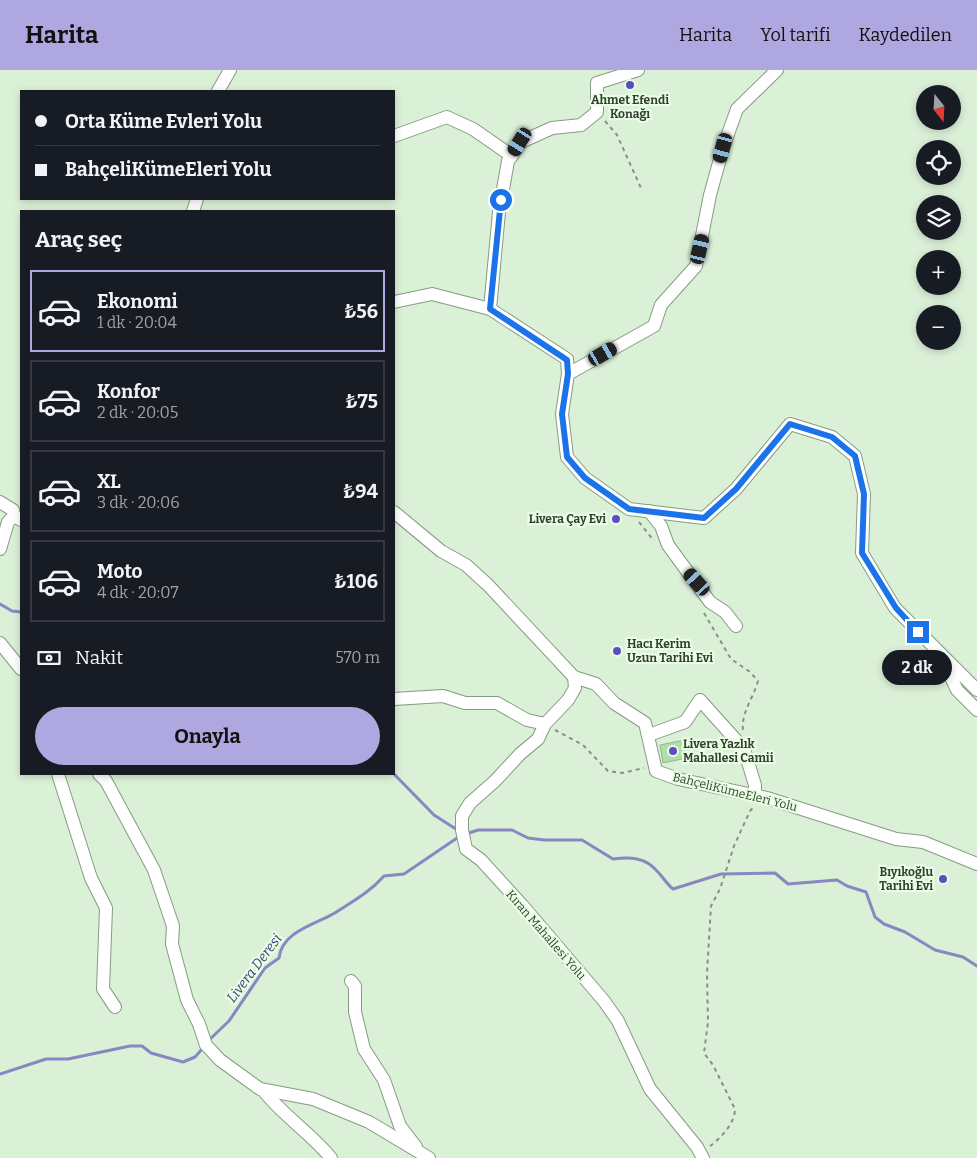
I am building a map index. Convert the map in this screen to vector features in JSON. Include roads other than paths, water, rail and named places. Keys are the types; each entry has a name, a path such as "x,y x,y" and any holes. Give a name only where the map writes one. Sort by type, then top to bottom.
{"street":[{"path":"219,90 230,70"},
{"path":"490,309 499,212 508,161 520,142 552,128 581,124 596,112 597,83 638,70"},
{"path":"568,374 654,326 661,305 696,266 710,195 723,148 737,109 777,70"},
{"path":"395,136 448,117 473,128 512,156"},
{"path":"395,302 432,294 490,309 567,360 568,374 562,414 567,457 585,478 629,509 704,518 736,489 790,424 832,437 855,456 864,494 862,553 896,608 941,656 977,690"},
{"path":"0,502 13,510 18,518 8,522 0,549"},
{"path":"643,510 660,526 668,545 710,602 725,612 736,626"},
{"name":"BahçeliKümeEleri Yolu","path":"395,513 441,551 466,565 488,585 574,677 596,684 614,703 645,723 656,771 678,779 757,799 896,839 923,842 977,864"},
{"path":"0,643 20,668"},
{"path":"941,656 958,690 977,710"},
{"name":"Kıran Mahallesi Yolu","path":"574,677 575,688 568,700 545,724 538,738 470,803 462,816 462,830 466,849 480,860 528,911 604,1002 618,1022 650,1089 705,1154"},
{"path":"395,699 443,696 465,703 497,703 527,720 545,724"},
{"path":"649,736 685,722 700,700 744,749 755,785 757,799"},
{"path":"58,775 91,878 106,908 103,989 115,1007"},
{"path":"100,775 106,781 154,870 172,926 172,944 187,1000 199,1024 206,1045 220,1060 263,1090 276,1106 295,1120 331,1158"},
{"path":"351,981 355,986 355,1012 364,1049 384,1080 400,1126 424,1155"},
{"path":"263,1090 313,1099 369,1122 424,1155"}],"waterway":[{"name":"Livera Deresi","path":"0,604 12,611 20,612"},
{"name":"Livera Deresi","path":"395,775 434,815 459,831"},
{"name":"Livera Deresi","path":"466,834 478,830 512,830 528,838 582,840 613,859 631,858 647,863 673,889 721,874 775,873 788,884 837,880 847,886 866,892 875,917 884,924 905,932 935,950 963,957 977,966"},
{"name":"Livera Deresi","path":"208,1041 229,1021 265,968 279,958 282,948 294,934 351,903 384,876 404,874 460,836"},
{"name":"Livera Deresi","path":"0,1074 46,1059 68,1059 130,1046 142,1046 151,1053 183,1062 195,1057 203,1048"}],"place":[{"name":"Ahmet Efendi Konağı","path":"630,85"},
{"name":"Livera Çay Evi","path":"616,519"},
{"name":"Hacı Kerim Uzun Tarihi Evi","path":"617,651"},
{"name":"Livera Yazlık Mahallesi Camii","path":"673,751"},
{"name":"Bıyıkoğlu Tarihi Evi","path":"943,879"}]}
